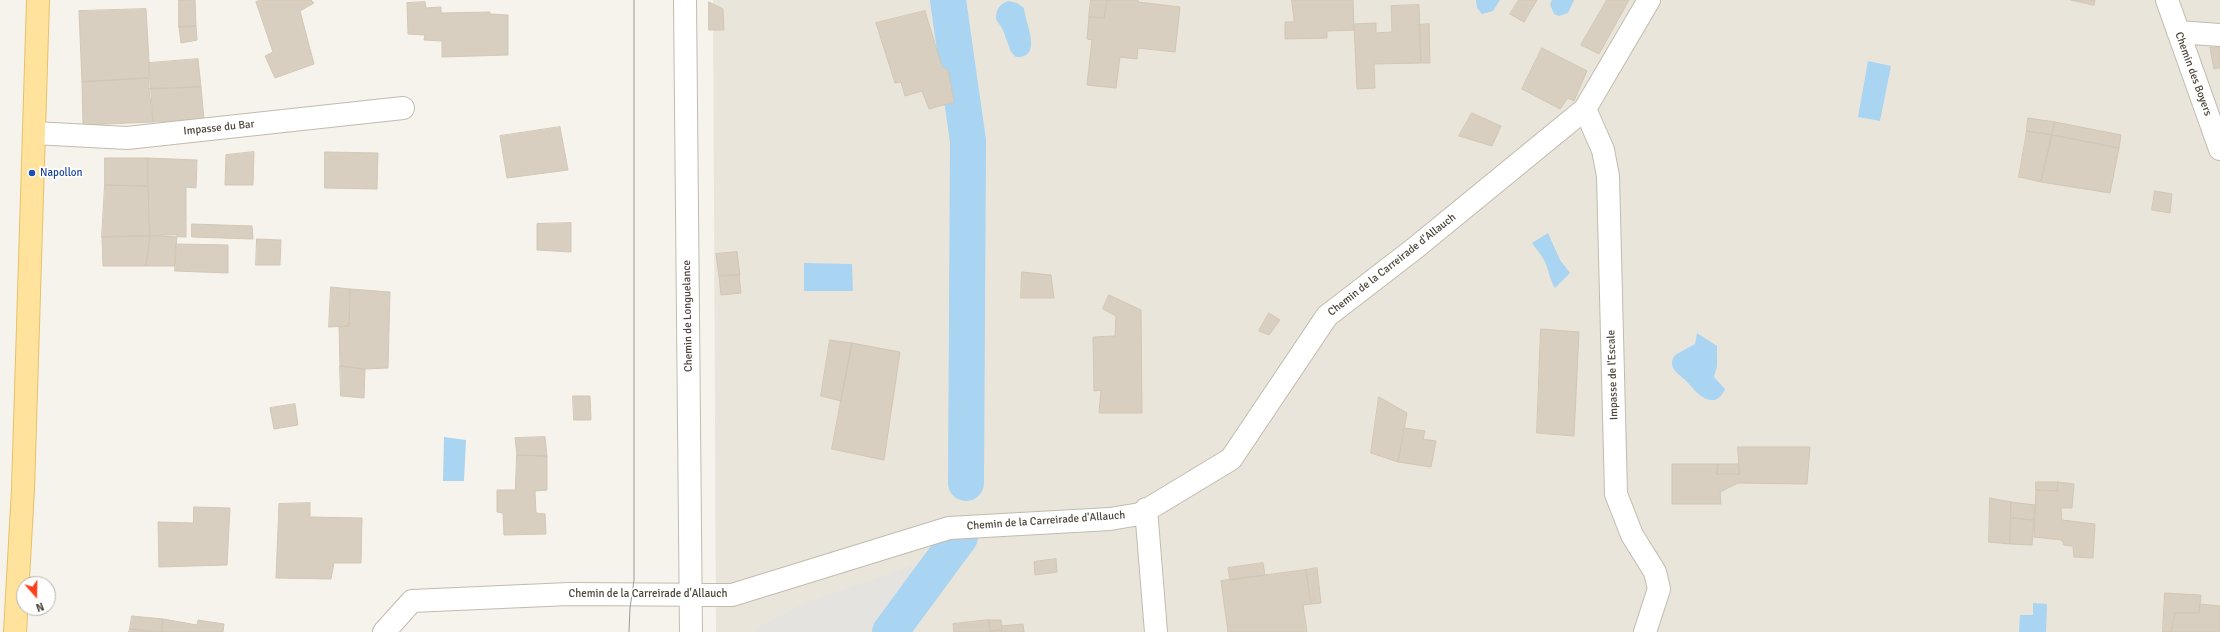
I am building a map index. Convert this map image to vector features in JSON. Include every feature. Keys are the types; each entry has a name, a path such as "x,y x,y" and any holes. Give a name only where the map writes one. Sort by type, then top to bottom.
{"main road":[{"path":"15,632 23,481 38,0"}],"street":[{"name":"Chemin de Longuelance","path":"685,0 692,594 691,632"},
{"name":"Chemin de la Carreirade d'Allauch","path":"384,632 412,601 609,593 732,595 949,528 1110,519 1140,514 1231,459 1327,316 1414,249 1585,109 1649,0"},
{"name":"Chemin des Boyers","path":"2167,0 2220,149"},
{"path":"2178,32 2220,35"},
{"name":"Impasse du Bar","path":"34,133 127,138 403,108"},
{"name":"Impasse de l'Escale","path":"1585,109 1603,150 1608,176 1616,494 1632,535 1655,572 1659,589 1645,632"},
{"path":"1146,510 1156,632"}],"shaded area":[{"path":"713,0 2220,0 2220,632 716,632"},
{"path":"931,559 876,632 755,632 757,628 802,604"}],"water":[{"path":"1476,0 1500,0 1493,11 1482,14 1477,8"},
{"path":"1552,0 1574,0 1568,13 1559,16 1554,14 1550,4"},
{"path":"1008,1 1017,3 1024,8 1031,38 1031,46 1029,52 1024,56 1016,57 1011,52 1003,30 996,19 999,8 1002,4"},
{"path":"1868,61 1891,66 1880,121 1858,117"},
{"path":"1548,233 1560,260 1570,273 1555,288 1544,259 1532,243"},
{"path":"804,263 852,264 853,291 804,291"},
{"path":"1697,333 1717,346 1717,366 1714,377 1725,389 1721,396 1717,399 1712,400 1702,397 1673,368 1672,360 1675,355 1695,344"},
{"path":"444,437 466,440 464,481 443,481"},
{"path":"2033,603 2047,604 2046,632 2019,632 2020,615 2033,615"}],"building":[{"path":"179,0 195,0 196,26 179,27"},
{"path":"261,0 311,0 314,3 300,11 314,64 275,78 265,56 273,52 256,2"},
{"path":"1091,0 1107,0 1104,18 1089,17"},
{"path":"1107,0 1138,0 1138,2 1180,7 1175,52 1138,48 1137,59 1120,57 1116,88 1087,85 1092,40 1087,39 1089,17 1104,18"},
{"path":"1292,0 1353,0 1354,30 1327,31 1327,38 1285,39 1285,22 1294,22"},
{"path":"1519,0 1537,0 1524,22 1510,14"},
{"path":"1607,0 1629,0 1599,54 1581,45"},
{"path":"2071,0 2095,0 2094,5"},
{"path":"425,2 426,8 441,7 441,13 490,12 490,14 508,15 508,55 442,57 442,41 424,40 425,35 408,34 407,3"},
{"path":"709,2 723,9 724,30 709,30"},
{"path":"1419,5 1421,63 1374,64 1375,88 1357,89 1354,24 1376,23 1376,33 1392,32 1391,6"},
{"path":"146,9 150,78 82,82 79,11"},
{"path":"925,11 942,67 948,70 954,102 929,109 922,91 905,96 901,82 895,83 876,23"},
{"path":"1429,24 1430,63 1421,63 1419,25"},
{"path":"196,26 197,40 181,43 179,27"},
{"path":"2220,47 2220,68 2214,69 2210,48"},
{"path":"1542,48 1587,71 1574,101 1568,98 1560,109 1522,89"},
{"path":"198,59 201,87 149,89 149,63"},
{"path":"150,78 153,122 83,125 82,82"},
{"path":"201,87 204,119 153,122 149,89"},
{"path":"1472,113 1501,126 1492,146 1459,136"},
{"path":"2028,118 2055,122 2052,135 2027,131"},
{"path":"2055,122 2121,135 2119,148 2052,135"},
{"path":"560,127 568,170 507,178 500,136"},
{"path":"2027,131 2052,135 2041,182 2019,177"},
{"path":"2052,135 2119,148 2110,193 2041,182"},
{"path":"254,152 253,185 225,185 226,155"},
{"path":"325,152 378,153 377,189 325,188"},
{"path":"105,158 148,158 148,186 105,185"},
{"path":"148,158 197,160 196,188 186,187 186,237 150,236"},
{"path":"105,185 148,186 150,236 102,237"},
{"path":"2155,191 2172,194 2170,213 2152,210"},
{"path":"571,223 571,252 537,250 537,224"},
{"path":"192,224 252,226 253,239 192,237"},
{"path":"177,235 175,266 146,266 150,236"},
{"path":"150,236 146,266 103,266 102,237"},
{"path":"257,239 281,240 280,265 256,265"},
{"path":"176,244 228,245 228,273 175,271"},
{"path":"737,252 740,275 719,276 716,254"},
{"path":"1022,272 1051,275 1054,298 1021,298"},
{"path":"739,275 741,293 721,295 719,276"},
{"path":"331,287 350,289 349,326 329,327"},
{"path":"350,289 390,292 388,368 365,369 340,366 339,327 349,326"},
{"path":"1109,295 1141,310 1142,413 1099,413 1101,390 1094,391 1093,337 1115,336 1116,316 1103,309"},
{"path":"1269,313 1280,320 1269,335 1259,331"},
{"path":"1541,329 1579,332 1574,436 1537,433"},
{"path":"830,340 852,343 841,401 821,396"},
{"path":"852,343 900,352 884,460 832,449"},
{"path":"340,366 365,369 364,398 341,396"},
{"path":"573,396 590,396 591,420 574,420"},
{"path":"1379,397 1407,413 1398,462 1371,453"},
{"path":"295,404 298,425 274,429 270,408"},
{"path":"1405,428 1425,431 1423,439 1436,441 1431,467 1398,462"},
{"path":"545,437 547,456 517,455 515,438"},
{"path":"1738,447 1810,447 1807,484 1738,483 1720,492 1721,504 1672,504 1672,464 1718,464 1717,474 1739,474"},
{"path":"517,455 547,456 547,490 535,491 536,513 545,514 546,534 504,535 503,513 497,512 497,490 515,490"},
{"path":"1718,464 1738,464 1739,474 1717,474"},
{"path":"2036,482 2058,482 2057,491 2036,490"},
{"path":"2058,482 2074,484 2072,508 2061,508 2062,520 2095,524 2093,558 2074,557 2073,546 2064,545 2062,540 2034,537 2036,490 2057,491"},
{"path":"1990,498 2011,502 2010,544 1989,542"},
{"path":"2011,502 2035,505 2034,520 2011,518"},
{"path":"310,503 310,517 362,518 361,563 334,563 331,579 276,578 279,504"},
{"path":"194,507 230,508 227,565 159,567 158,522 193,523"},
{"path":"2011,518 2034,520 2032,545 2010,544"},
{"path":"1056,559 1057,572 1035,575 1034,562"},
{"path":"1263,563 1265,575 1230,580 1228,568"},
{"path":"1317,568 1321,603 1311,604 1306,570"},
{"path":"1306,570 1311,604 1303,605 1307,632 1228,632 1221,581"},
{"path":"2165,593 2201,595 2199,613 2175,613 2171,632 2163,632"},
{"path":"2200,604 2220,606 2220,632 2171,632 2175,613 2199,613"},
{"path":"132,616 163,619 162,632 130,629"},
{"path":"163,619 197,625 198,620 224,624 223,632 162,632"},
{"path":"989,620 990,631 1002,630 1001,626 1023,624 1024,632 954,632 953,624"},
{"path":"989,620 1001,620 1002,630 990,631"},
{"path":"130,629 155,632 129,632"}],"waterway":[{"path":"948,0 968,141 966,483"},
{"path":"890,632 960,537"}],"tram line":[{"path":"629,632 630,608 634,580 634,0"}],"place":[{"name":"Napollon","path":"32,173"}]}
